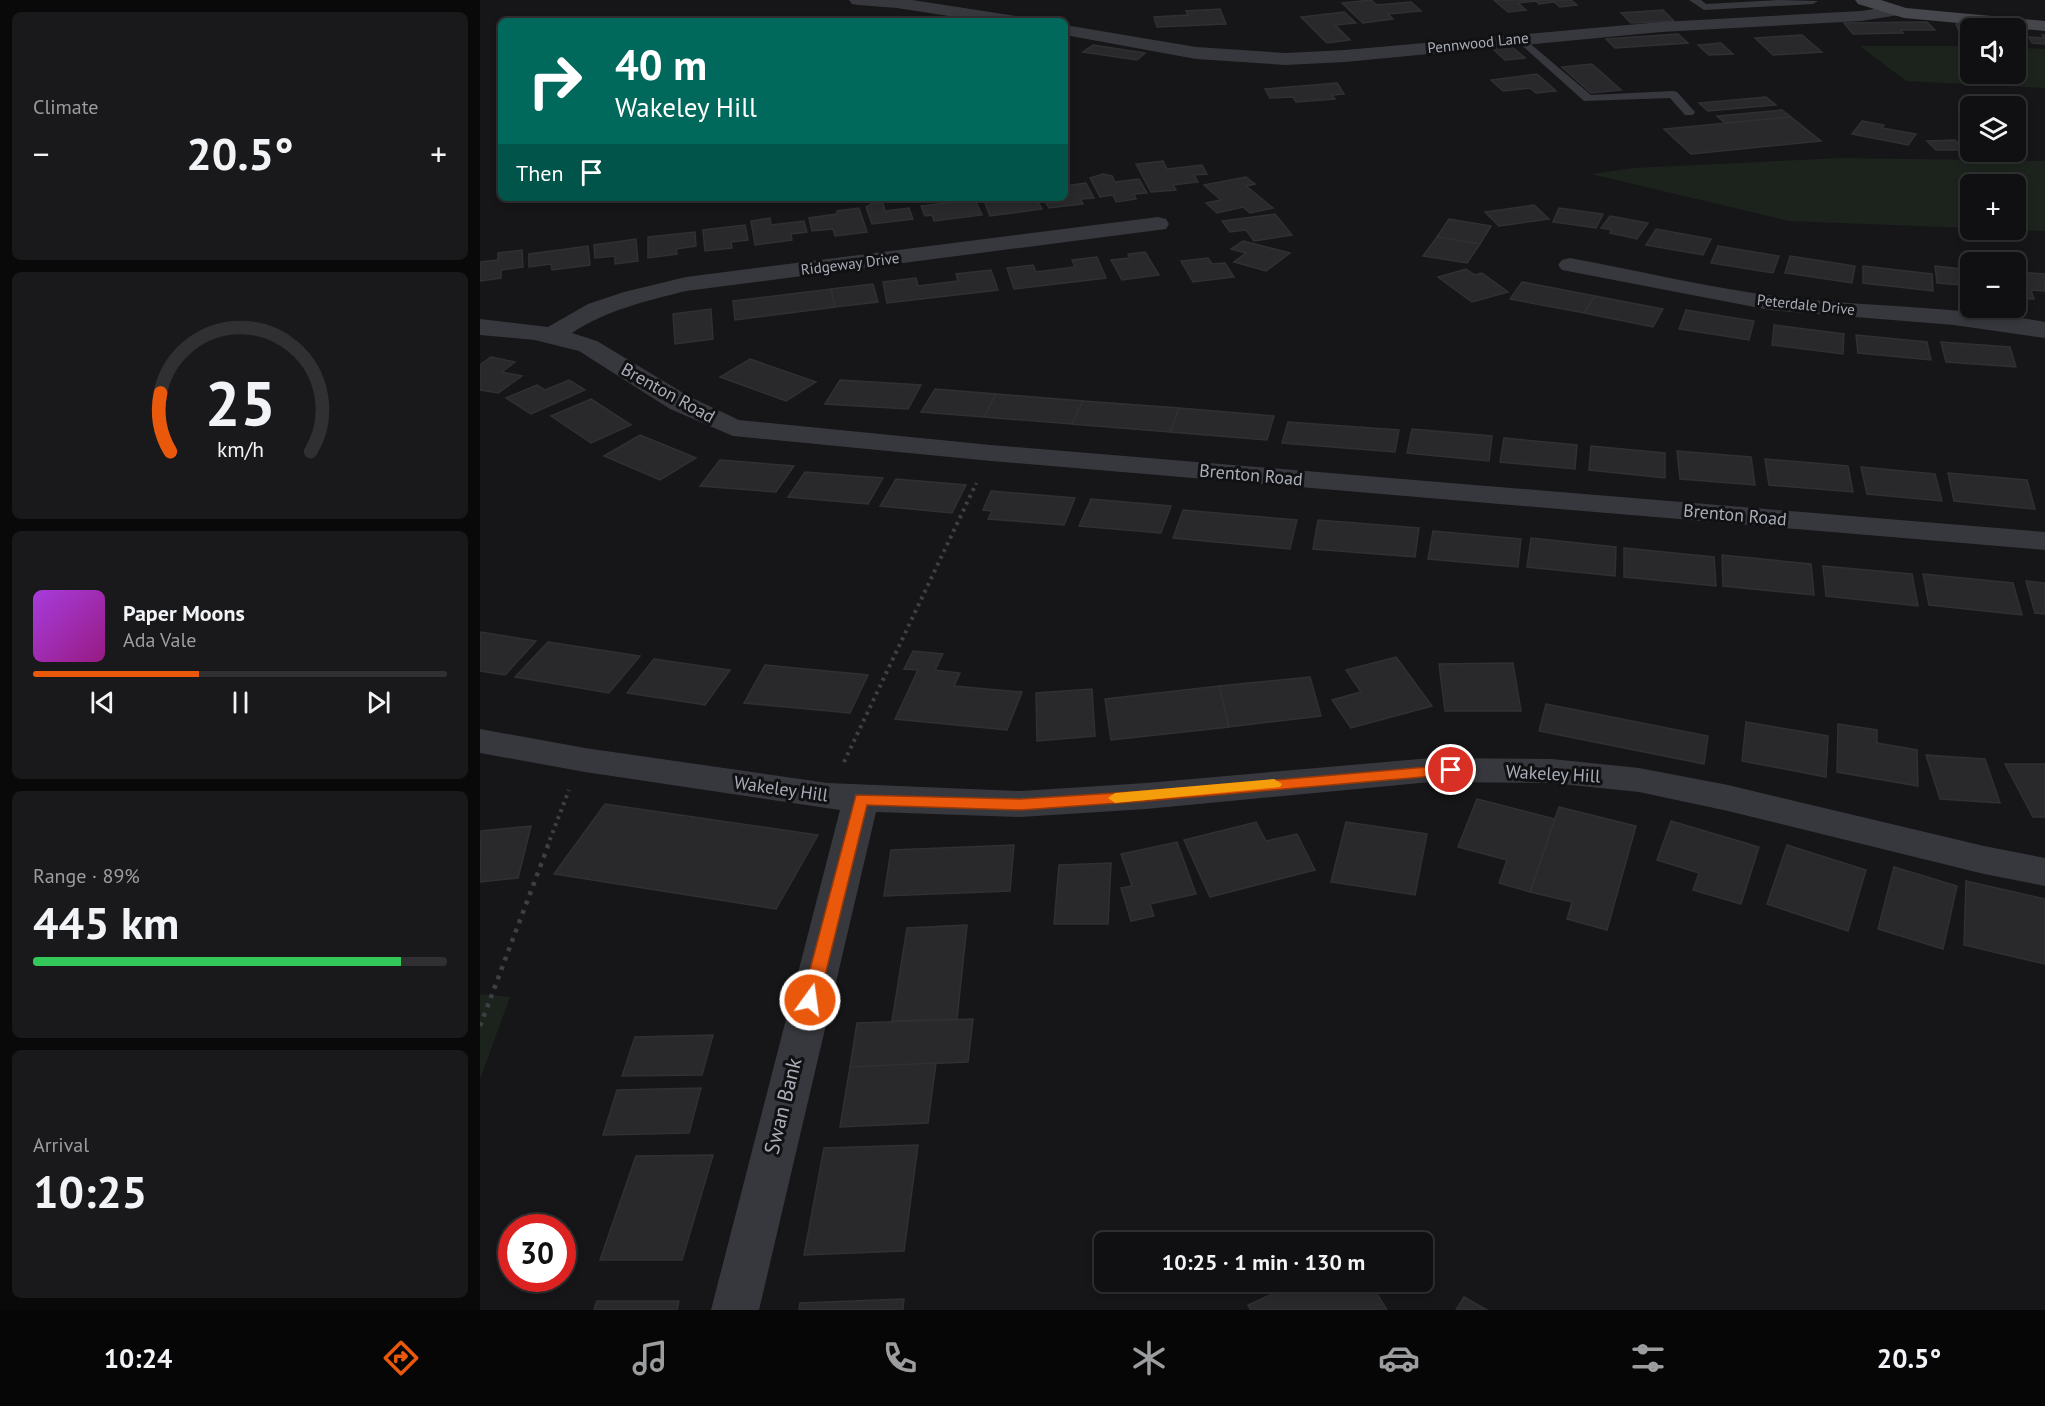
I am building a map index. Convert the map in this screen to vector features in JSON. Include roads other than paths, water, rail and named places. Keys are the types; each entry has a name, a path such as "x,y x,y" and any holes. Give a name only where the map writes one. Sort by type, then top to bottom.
{"street":[{"path":"858,0 907,4 997,18"},
{"path":"1864,0 1893,11 1917,15 2045,26"},
{"name":"Pennwood Lane","path":"1068,31 1196,53 1285,59 1345,56 1520,38 1660,27 1839,18 1893,11"},
{"name":"Ridgeway Drive","path":"551,337 567,323 632,298 686,284 1166,222"},
{"name":"Peterdale Drive","path":"1570,265 1738,297 1798,305 1989,321 2045,330"},
{"name":"Brenton Road","path":"480,327 517,330 588,346 680,403 733,428 991,453 2045,541"},
{"name":"Wakeley Hill","path":"480,741 585,760 845,797 1021,804 1146,796 1431,770 1552,771 1639,780 1728,798 1984,860 2045,872"},
{"name":"Swan Bank","path":"735,1310 771,1156 845,797"}],"lane":[{"path":"1694,0 1704,7 1714,8 1812,1 1839,18"},
{"path":"1520,38 1588,99 1673,94 1689,112"}]}
